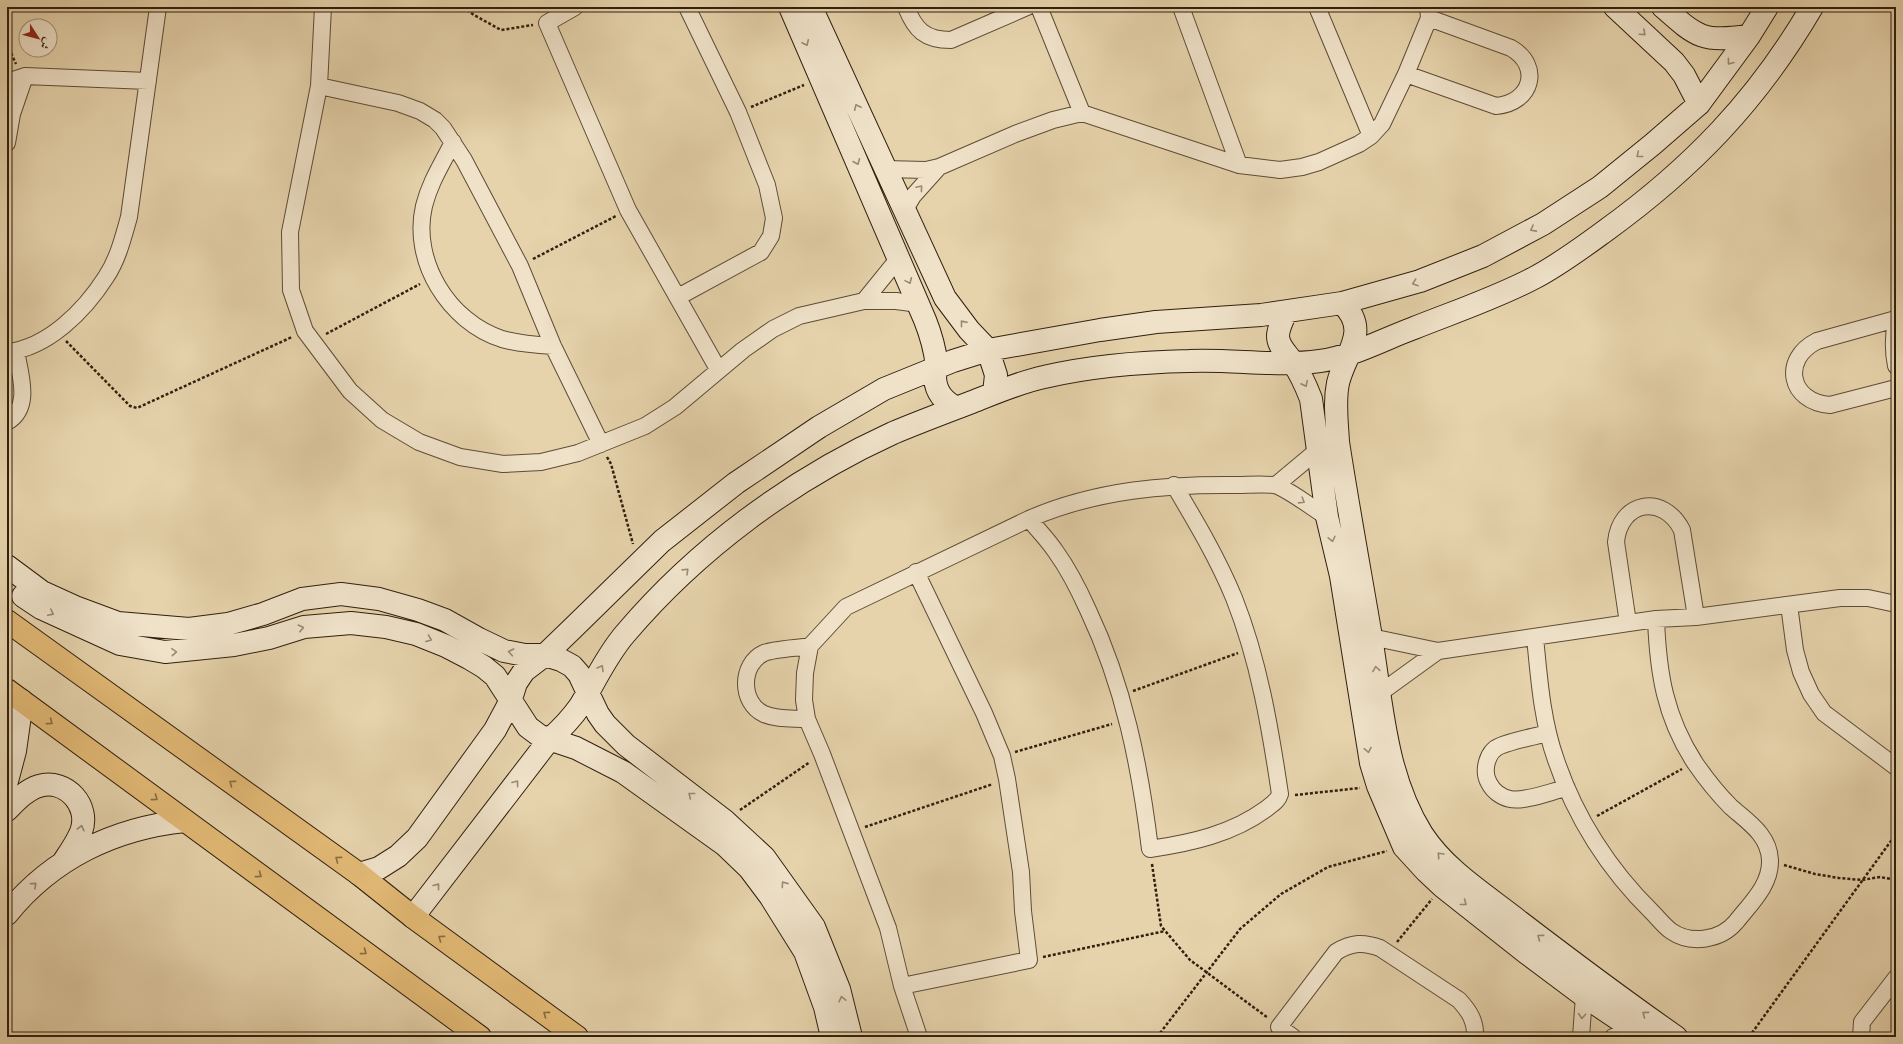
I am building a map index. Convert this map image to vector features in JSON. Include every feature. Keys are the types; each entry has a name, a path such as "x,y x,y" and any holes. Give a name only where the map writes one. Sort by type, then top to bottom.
{"main road":[{"path":"7,621 359,874 413,917 577,1037"},
{"path":"14,696 480,1037"}],"street":[{"path":"7,422 18,412 22,403 23,394 12,352 39,342 66,324 88,302 107,276 120,248 129,217 158,7"},
{"path":"323,7 319,86 290,232 291,290 309,336 350,391 382,420 419,442 453,455 503,464 541,462 578,453 646,426 675,407 718,369 743,350 779,326 799,316 864,301 896,301 919,304"},
{"path":"575,7 547,23 628,210 718,369"},
{"path":"678,298 761,252 771,236 774,218 773,205 767,185 738,112 687,7"},
{"path":"790,7 822,78 932,337 937,368 935,377 936,387 947,403 956,408"},
{"path":"810,7 945,298 969,330 988,350 992,358 996,375 994,393"},
{"path":"906,7 912,23 920,31 929,37 940,40 951,40 1027,7"},
{"path":"1039,7 1082,113"},
{"path":"1181,7 1239,165"},
{"path":"1317,7 1371,136"},
{"path":"1614,7 1674,62 1684,74 1699,104"},
{"path":"1663,7 1688,29 1703,37 1725,39 1749,36"},
{"path":"359,874 379,868 417,838 496,730 510,702 516,683 524,671 545,655 662,541 696,513 781,452 884,389 988,350 1100,330 1156,322 1286,312 1342,303 1420,281 1483,256 1543,224 1600,187 1699,104 1749,36 1767,7"},
{"path":"413,917 549,740 571,718 611,651 640,617 690,567 742,523 796,487 854,452 895,433 994,393 1043,377 1128,365 1194,360 1293,362 1320,361 1340,358 1351,352 1475,305 1536,277 1629,214 1681,171 1725,128 1768,75 1812,7"},
{"path":"886,169 926,170 939,168 1015,134 1053,120 1082,113 1239,165 1280,170 1302,167 1346,150 1371,136 1382,124 1406,74 1428,13 1519,52 1529,68 1527,87 1522,95 1515,101 1506,105 1496,106 1406,74"},
{"path":"7,82 24,77 148,81"},
{"path":"7,143 12,114 24,77"},
{"path":"319,86 398,103 420,111 439,124 453,142 520,266 553,346 601,444"},
{"path":"453,142 432,181 424,207 422,235 427,262 438,288 455,310 476,327 502,339 528,345 553,346"},
{"path":"904,211 913,196 939,168"},
{"path":"864,301 898,260"},
{"path":"1342,303 1350,311 1356,328 1351,352 1338,382 1328,446 1327,517 1350,575 1371,637 1380,693 1373,722 1371,763 1378,786 1404,847 1442,886 1589,987 1671,1035"},
{"path":"1286,312 1278,334 1279,341 1282,349 1293,362 1306,386 1328,446 1373,722 1400,790 1423,835 1437,853 1458,874 1641,1034"},
{"path":"1896,366 1893,342 1896,321 1817,341 1807,346 1795,363 1794,374 1796,384 1801,393 1809,400 1819,404 1830,405 1896,388"},
{"path":"1276,485 1328,446"},
{"path":"919,1037 902,986 888,928 822,754 807,719 804,700 805,673 810,646 846,607 916,572 1029,519 1056,508 1084,500 1118,492 1174,485 1276,485 1327,517"},
{"path":"1029,519 1056,552 1080,591 1099,632 1128,719 1138,764 1150,849 1186,844 1228,830 1262,811 1280,797 1280,794 1268,716 1251,648 1234,598 1207,542 1174,485"},
{"path":"1628,623 1616,542 1617,531 1621,521 1629,513 1638,508 1649,506 1659,508 1669,513 1677,520 1682,530 1696,617"},
{"path":"7,566 42,592 75,607 118,623 189,629 220,625 262,614 302,599 341,594 379,599 418,610 445,620 504,651 525,655 545,655 561,660 572,666 579,674 598,714 605,724 626,745 725,821 764,857 814,927 839,989 852,1037"},
{"path":"902,986 1029,960 1023,911 1021,872 1007,779 1002,756 984,713 916,572"},
{"path":"7,584 41,608 79,627 120,644 165,652 234,644 269,638 304,627 351,623 394,629 416,634 446,646 484,667 502,685 510,702 528,727 549,740 590,754 623,772 726,845 749,868 770,896 805,952 825,1007 832,1037"},
{"path":"1371,637 1438,652 1656,619 1696,617 1840,598 1868,598 1896,604"},
{"path":"1789,605 1795,650 1801,672 1811,694 1824,713 1896,767"},
{"path":"1535,637 1548,733 1556,761 1584,823 1606,859 1637,897 1671,931 1686,938 1701,939 1716,936 1730,929 1763,888 1768,874 1770,860 1767,846 1760,833 1731,806 1707,780 1694,762 1678,733 1665,696 1657,658 1656,619"},
{"path":"807,719 774,717 762,713 753,705 747,694 745,682 748,671 754,660 764,653 810,646"},
{"path":"1380,693 1438,652"},
{"path":"7,781 15,751 14,696"},
{"path":"1548,733 1499,746 1492,753 1487,762 1486,772 1488,781 1493,790 1501,796 1510,799 1520,799 1567,788"},
{"path":"7,810 31,789 39,786 56,786 72,793 81,807 83,824 79,835 63,862"},
{"path":"7,914 30,889 63,862 102,841 122,833 150,826 185,821"},
{"path":"1404,847 1423,835"},
{"path":"1293,1037 1279,1027 1336,952 1346,946 1358,943 1370,944 1388,953 1459,1000 1468,1010 1474,1022 1475,1037"},
{"path":"1861,1037 1862,1022 1896,978"},
{"path":"1581,1037 1589,987"},
{"path":"1612,1037 1641,1034"}],"path":[{"path":"463,7 501,30 547,23"},
{"path":"7,44 24,77"},
{"path":"738,112 822,78"},
{"path":"520,266 628,210"},
{"path":"56,331 130,406 137,408 309,336 434,277"},
{"path":"601,444 611,464 628,519 638,564"},
{"path":"1121,695 1251,648"},
{"path":"1002,756 1128,719"},
{"path":"725,821 822,754"},
{"path":"1584,823 1694,762"},
{"path":"851,831 1007,779"},
{"path":"1280,797 1378,786"},
{"path":"1749,1037 1896,834"},
{"path":"1158,1037 1240,929 1281,894 1328,867 1404,847"},
{"path":"1150,849 1159,922 1165,931 1190,960 1279,1027"},
{"path":"1770,860 1815,874 1862,880 1880,877 1896,880"},
{"path":"1388,953 1442,886"},
{"path":"1029,960 1165,931"}]}
